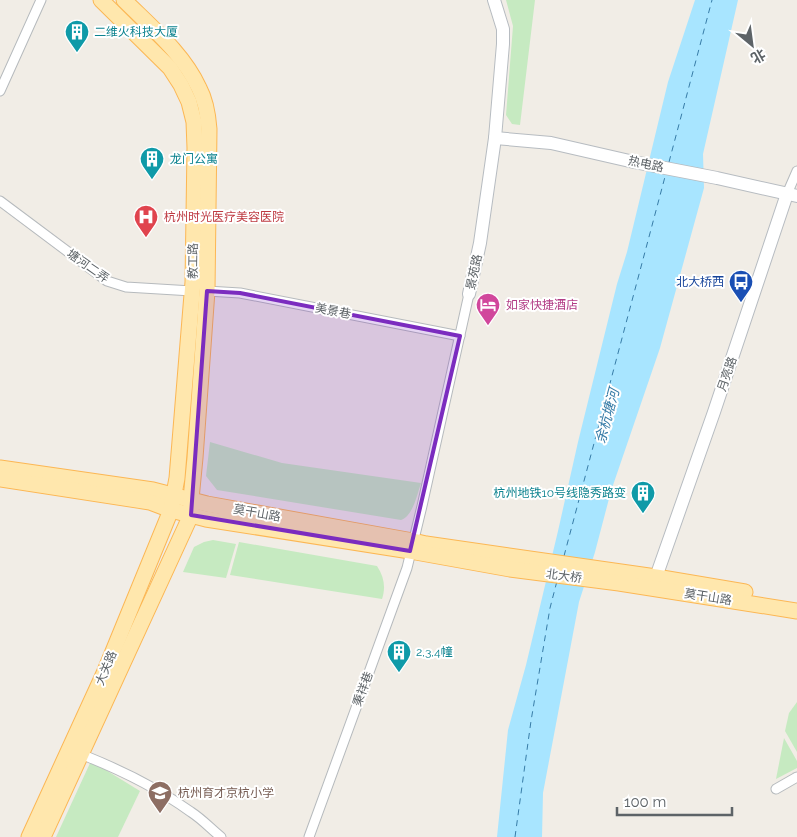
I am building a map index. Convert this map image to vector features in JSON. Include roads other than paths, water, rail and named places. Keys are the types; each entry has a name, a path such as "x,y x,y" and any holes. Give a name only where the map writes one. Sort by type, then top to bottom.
{"main road":[{"name":"教工路","path":"100,0 170,68 182,85 194,122 199,291 173,503"},
{"name":"教工路","path":"124,0 179,55 187,66 200,88 209,129 199,291 195,458 191,499"},
{"name":"莫干山路","path":"0,468 153,490 191,515 206,519 412,546"},
{"name":"莫干山路","path":"0,479 150,502 173,503 191,499 207,504 412,546 512,563"},
{"name":"大关路","path":"43,837 191,515 191,499"},
{"name":"大关路","path":"28,837 105,671 173,503"},
{"name":"北大桥","path":"512,563 620,578"},
{"name":"莫干山路","path":"620,578 656,578 797,600"},
{"name":"莫干山路","path":"620,578 797,611"}],"street":[{"path":"0,91 41,0"},
{"name":"景苑路","path":"412,546 480,243 495,138 503,44 503,29 494,0"},
{"name":"热电路","path":"495,138 551,143 792,195"},
{"name":"月亮路","path":"656,578 792,195 797,171"},
{"name":"塘河二弄","path":"0,201 107,281 126,287 199,291"},
{"name":"美景巷","path":"199,291 240,293 460,336"},
{"name":"秉祥巷","path":"309,837 407,568 412,546"},
{"path":"88,757 134,777 164,794 193,813 221,837"},
{"path":"776,789 797,777"}],"water":[{"name":"余杭塘河","path":"695,0 738,0 703,154 704,188 660,348 611,491 595,552 579,602 543,793 542,837 497,837 508,730 526,665 578,442 668,82"}],"place":[{"name":"二维火科技大厦","path":"77,53"},
{"name":"龙门公寓","path":"152,180"},
{"name":"杭州时光医疗美容医院","path":"146,238"},
{"name":"北大桥西","path":"741,303"},
{"name":"如家快捷酒店","path":"488,326"},
{"name":"杭州地铁10号线隐秀路变","path":"643,514"},
{"name":"2,3,4幢","path":"399,673"},
{"name":"杭州育才京杭小学","path":"160,814"}]}
